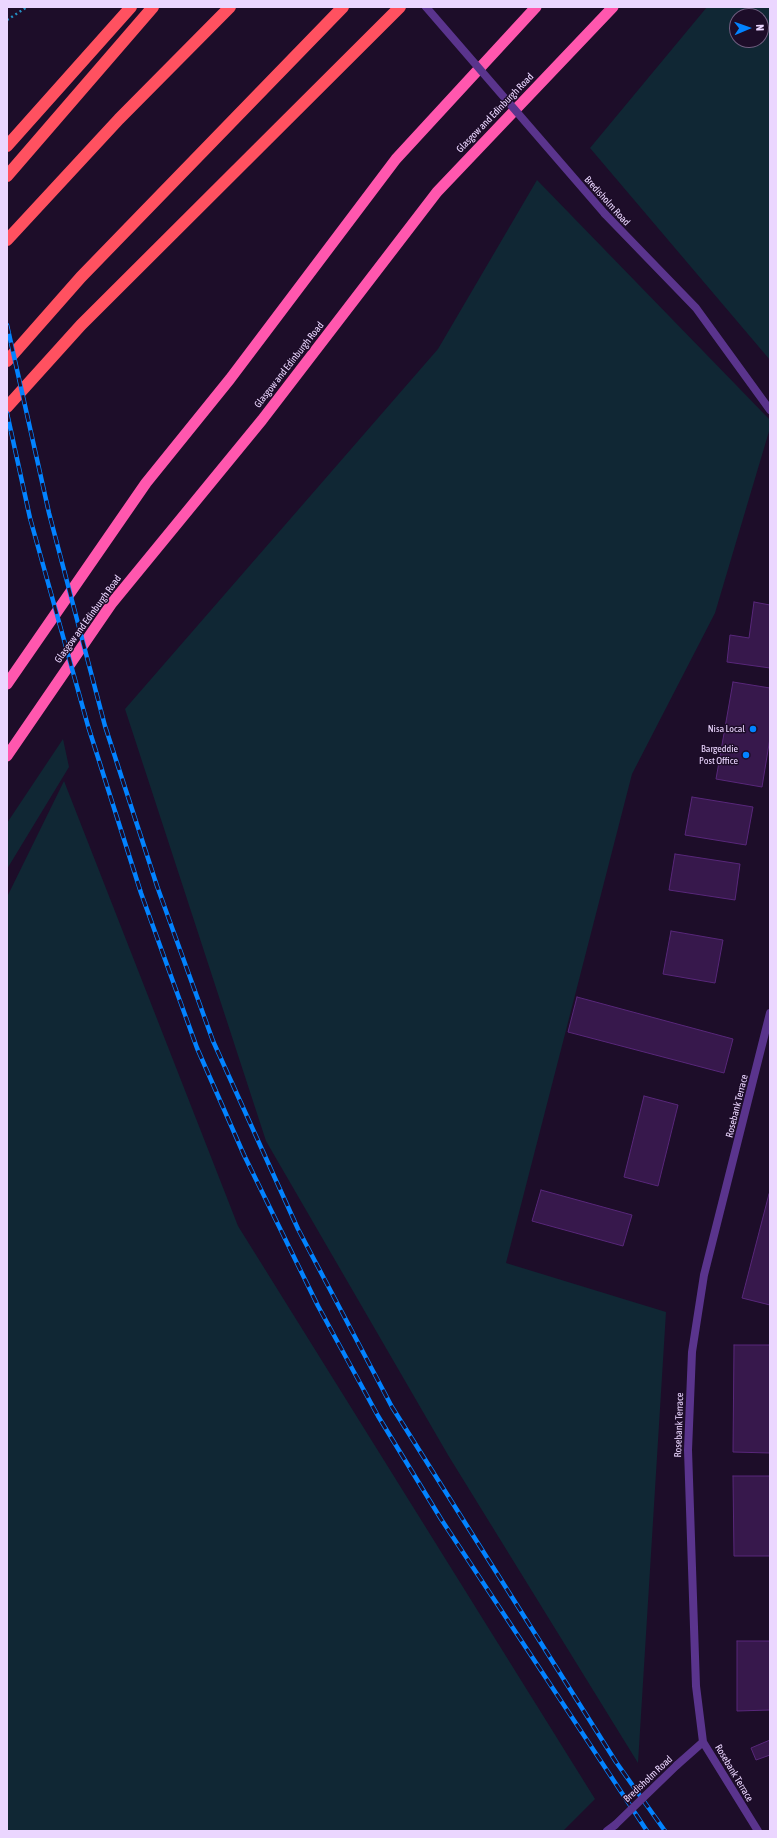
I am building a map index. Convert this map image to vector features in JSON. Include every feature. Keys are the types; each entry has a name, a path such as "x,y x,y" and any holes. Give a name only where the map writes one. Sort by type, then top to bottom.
{"highway":[{"path":"7,146 131,7"},
{"path":"7,176 153,7"},
{"path":"7,240 119,118 230,7"},
{"path":"7,407 81,325 400,7"},
{"path":"7,684 146,483 230,379 396,159 536,7"},
{"name":"Glasgow and Edinburgh Road","path":"7,756 112,603 262,420 437,192 614,7"},
{"path":"7,361 81,277 341,8"}],"street":[{"name":"Bredisholm Road","path":"426,7 605,214 696,308 770,410"},
{"name":"Rosebank Terrace","path":"758,1831 703,1742 696,1686 688,1450 692,1352 704,1275 770,1013"},
{"name":"Bredisholm Road","path":"607,1831 703,1742"}],"path":[{"path":"7,20 27,7"}],"shaded area":[{"path":"707,7 770,7 770,360 590,148"},
{"path":"537,180 770,420 770,428 715,613 632,774 506,1263 666,1312 638,1763 448,1455 266,1141 125,709 438,349"},
{"path":"63,739 69,767 7,869 7,823"},
{"path":"64,781 238,1226 595,1799 563,1831 7,1831 7,897"}],"building":[{"path":"754,602 770,605 770,668 727,662 730,635 749,638"},
{"path":"733,682 770,688 770,738 762,787 716,779"},
{"path":"692,797 753,807 746,845 685,835"},
{"path":"675,854 740,864 735,900 669,890"},
{"path":"671,931 723,940 715,983 663,974"},
{"path":"577,997 733,1039 724,1073 568,1032"},
{"path":"644,1096 678,1105 658,1186 624,1177"},
{"path":"541,1190 632,1215 623,1246 532,1221"},
{"path":"770,1194 770,1305 742,1298"},
{"path":"734,1345 770,1345 770,1453 733,1452"},
{"path":"733,1476 770,1476 770,1556 734,1556"},
{"path":"737,1641 770,1641 770,1710 737,1711"},
{"path":"770,1740 770,1755 756,1760 751,1748"}],"railway":[{"path":"7,325 49,513 105,726 157,886 213,1041 298,1229 392,1407 616,1762 665,1831"},
{"path":"7,413 30,518 88,726 141,893 197,1048 244,1155 318,1306 378,1416 441,1519 647,1831"}],"place":[{"name":"Nisa Local","path":"753,729"},
{"name":"Bargeddie Post Office","path":"746,755"}]}
